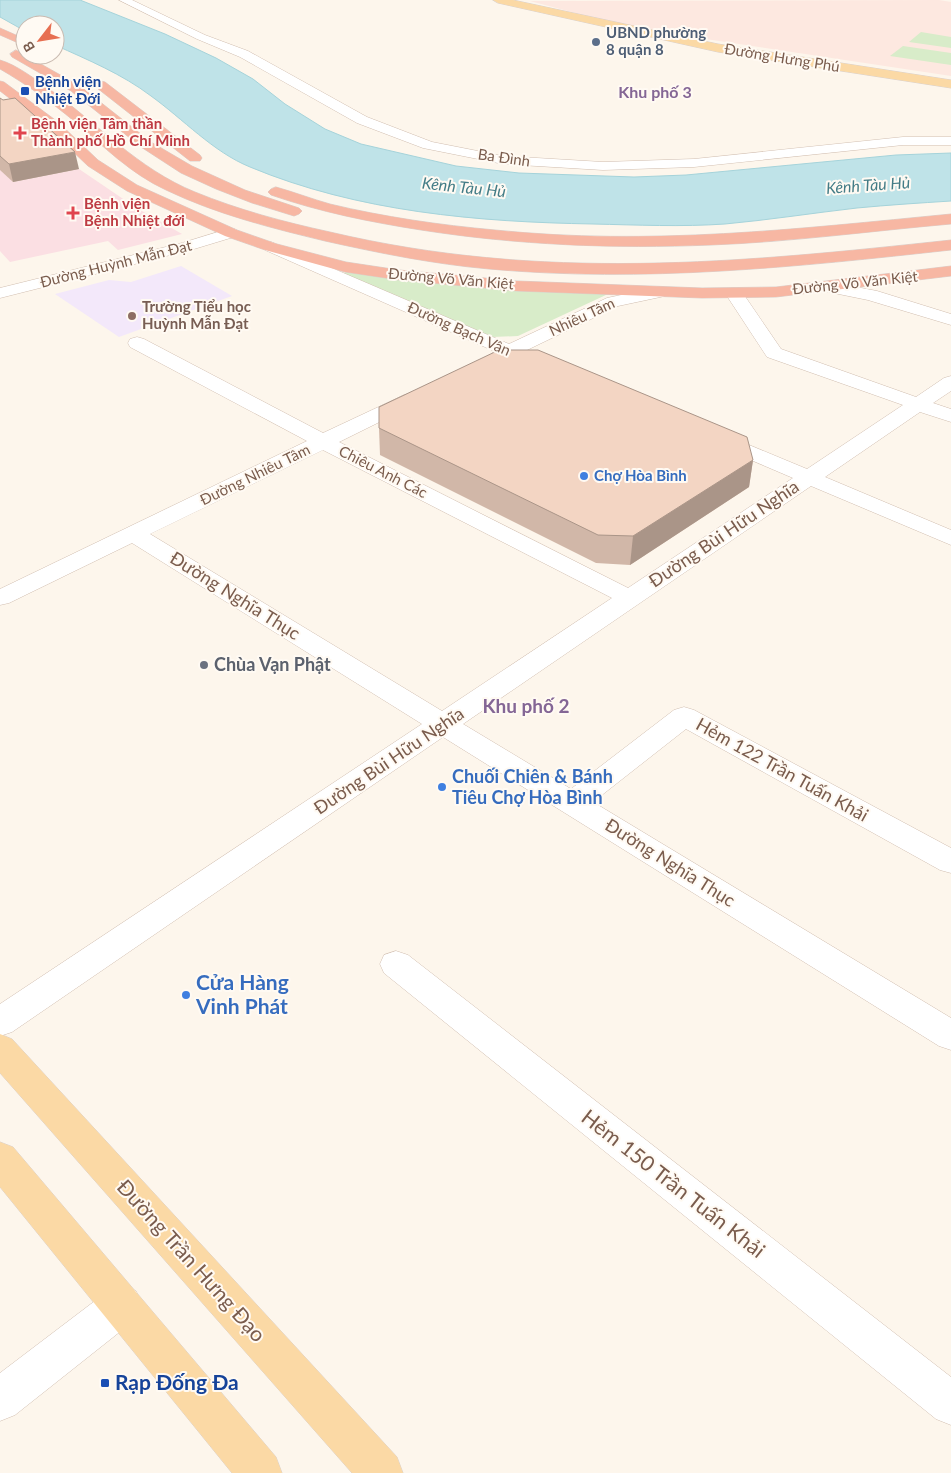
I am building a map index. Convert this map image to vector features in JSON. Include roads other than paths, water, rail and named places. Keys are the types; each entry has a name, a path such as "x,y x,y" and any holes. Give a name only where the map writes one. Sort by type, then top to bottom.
{"highway":[{"path":"0,31 15,38"},
{"path":"0,45 66,82 152,149 174,163 229,189 290,210 342,223 420,238 529,250 604,252 743,251 951,232"},
{"name":"Đường Võ Văn Kiệt","path":"0,64 64,106 123,158 172,187 266,221 420,256 491,264 696,268 794,261 951,245"},
{"path":"89,77 140,113 191,156 207,163"},
{"name":"Đường Võ Văn Kiệt","path":"0,85 54,125 76,149 110,175 154,199 231,233 271,247 345,267 399,275 517,286 659,292 734,293 830,287"},
{"path":"256,185 305,202 351,214 447,230 585,241 670,242 755,238 951,219"},
{"path":"231,233 266,221 305,202"},
{"name":"Đường Võ Văn Kiệt","path":"871,288 951,272"}],"main road":[{"name":"Đường Hưng Phú","path":"498,0 718,48 951,84"},
{"name":"Đường Trần Hưng Đạo","path":"0,1049 381,1473"},
{"path":"0,1159 260,1473"}],"street":[{"name":"Ba Đình","path":"124,0 201,37 244,54 362,120 428,144 503,160 603,166 694,163 917,140 951,132"},
{"name":"Ba Đình","path":"917,140 951,141"},
{"name":"Đường Huỳnh Mẫn Đạt","path":"0,293 188,246 231,233"},
{"name":"Đường Bạch Vân","path":"271,247 563,374"},
{"path":"830,287 871,288 951,320"},
{"name":"Nhiêu Tâm","path":"508,351 613,302 659,292"},
{"path":"734,293 774,353 951,416"},
{"name":"Chiêu Anh Các","path":"137,343 324,442 630,598"},
{"path":"482,364 508,351"},
{"name":"Đường Bùi Hữu Nghĩa","path":"0,1022 951,382"},
{"name":"Đường Nhiêu Tâm","path":"0,598 429,390"},
{"path":"699,432 951,538"},
{"name":"Đường Nghĩa Thục","path":"133,534 951,1036"},
{"name":"Hẻm 122 Trần Tuấn Khải","path":"573,803 684,716 951,862"},
{"name":"Hẻm 150 Trần Tuấn Khải","path":"396,964 951,1404"},
{"path":"0,1400 122,1305"}],"water":[{"name":"Kênh Tàu Hủ","path":"0,0 80,0 165,34 216,58 253,79 285,104 325,129 361,144 456,166 519,173 634,177 686,175 896,155 951,153 951,201 857,208 725,224 676,226 506,221 419,212 376,204 333,195 291,182 236,161 211,144 140,88 65,50 65,15 15,15 15,25 0,17"}],"place":[{"name":"UBND phường 8 quận 8","path":"596,42"},
{"name":"Bệnh viện Nhiệt Đới","path":"25,91"},
{"name":"Bệnh viện Tâm thần Thành phố Hồ Chí Minh","path":"20,133"},
{"name":"Bệnh viện Bệnh Nhiệt đới","path":"73,213"},
{"name":"Trường Tiểu học Huỳnh Mẫn Đạt","path":"132,316"},
{"name":"Chợ Hòa Bình","path":"584,476"},
{"name":"Chùa Vạn Phật","path":"204,665"},
{"name":"Chuối Chiên & Bánh Tiêu Chợ Hòa Bình","path":"442,787"},
{"name":"Cửa Hàng Vinh Phát","path":"186,995"},
{"name":"Rạp Đống Đa","path":"105,1383"}],"district":[{"name":"Khu phố 3","path":"655,92"},
{"name":"Khu phố 2","path":"526,706"}]}
